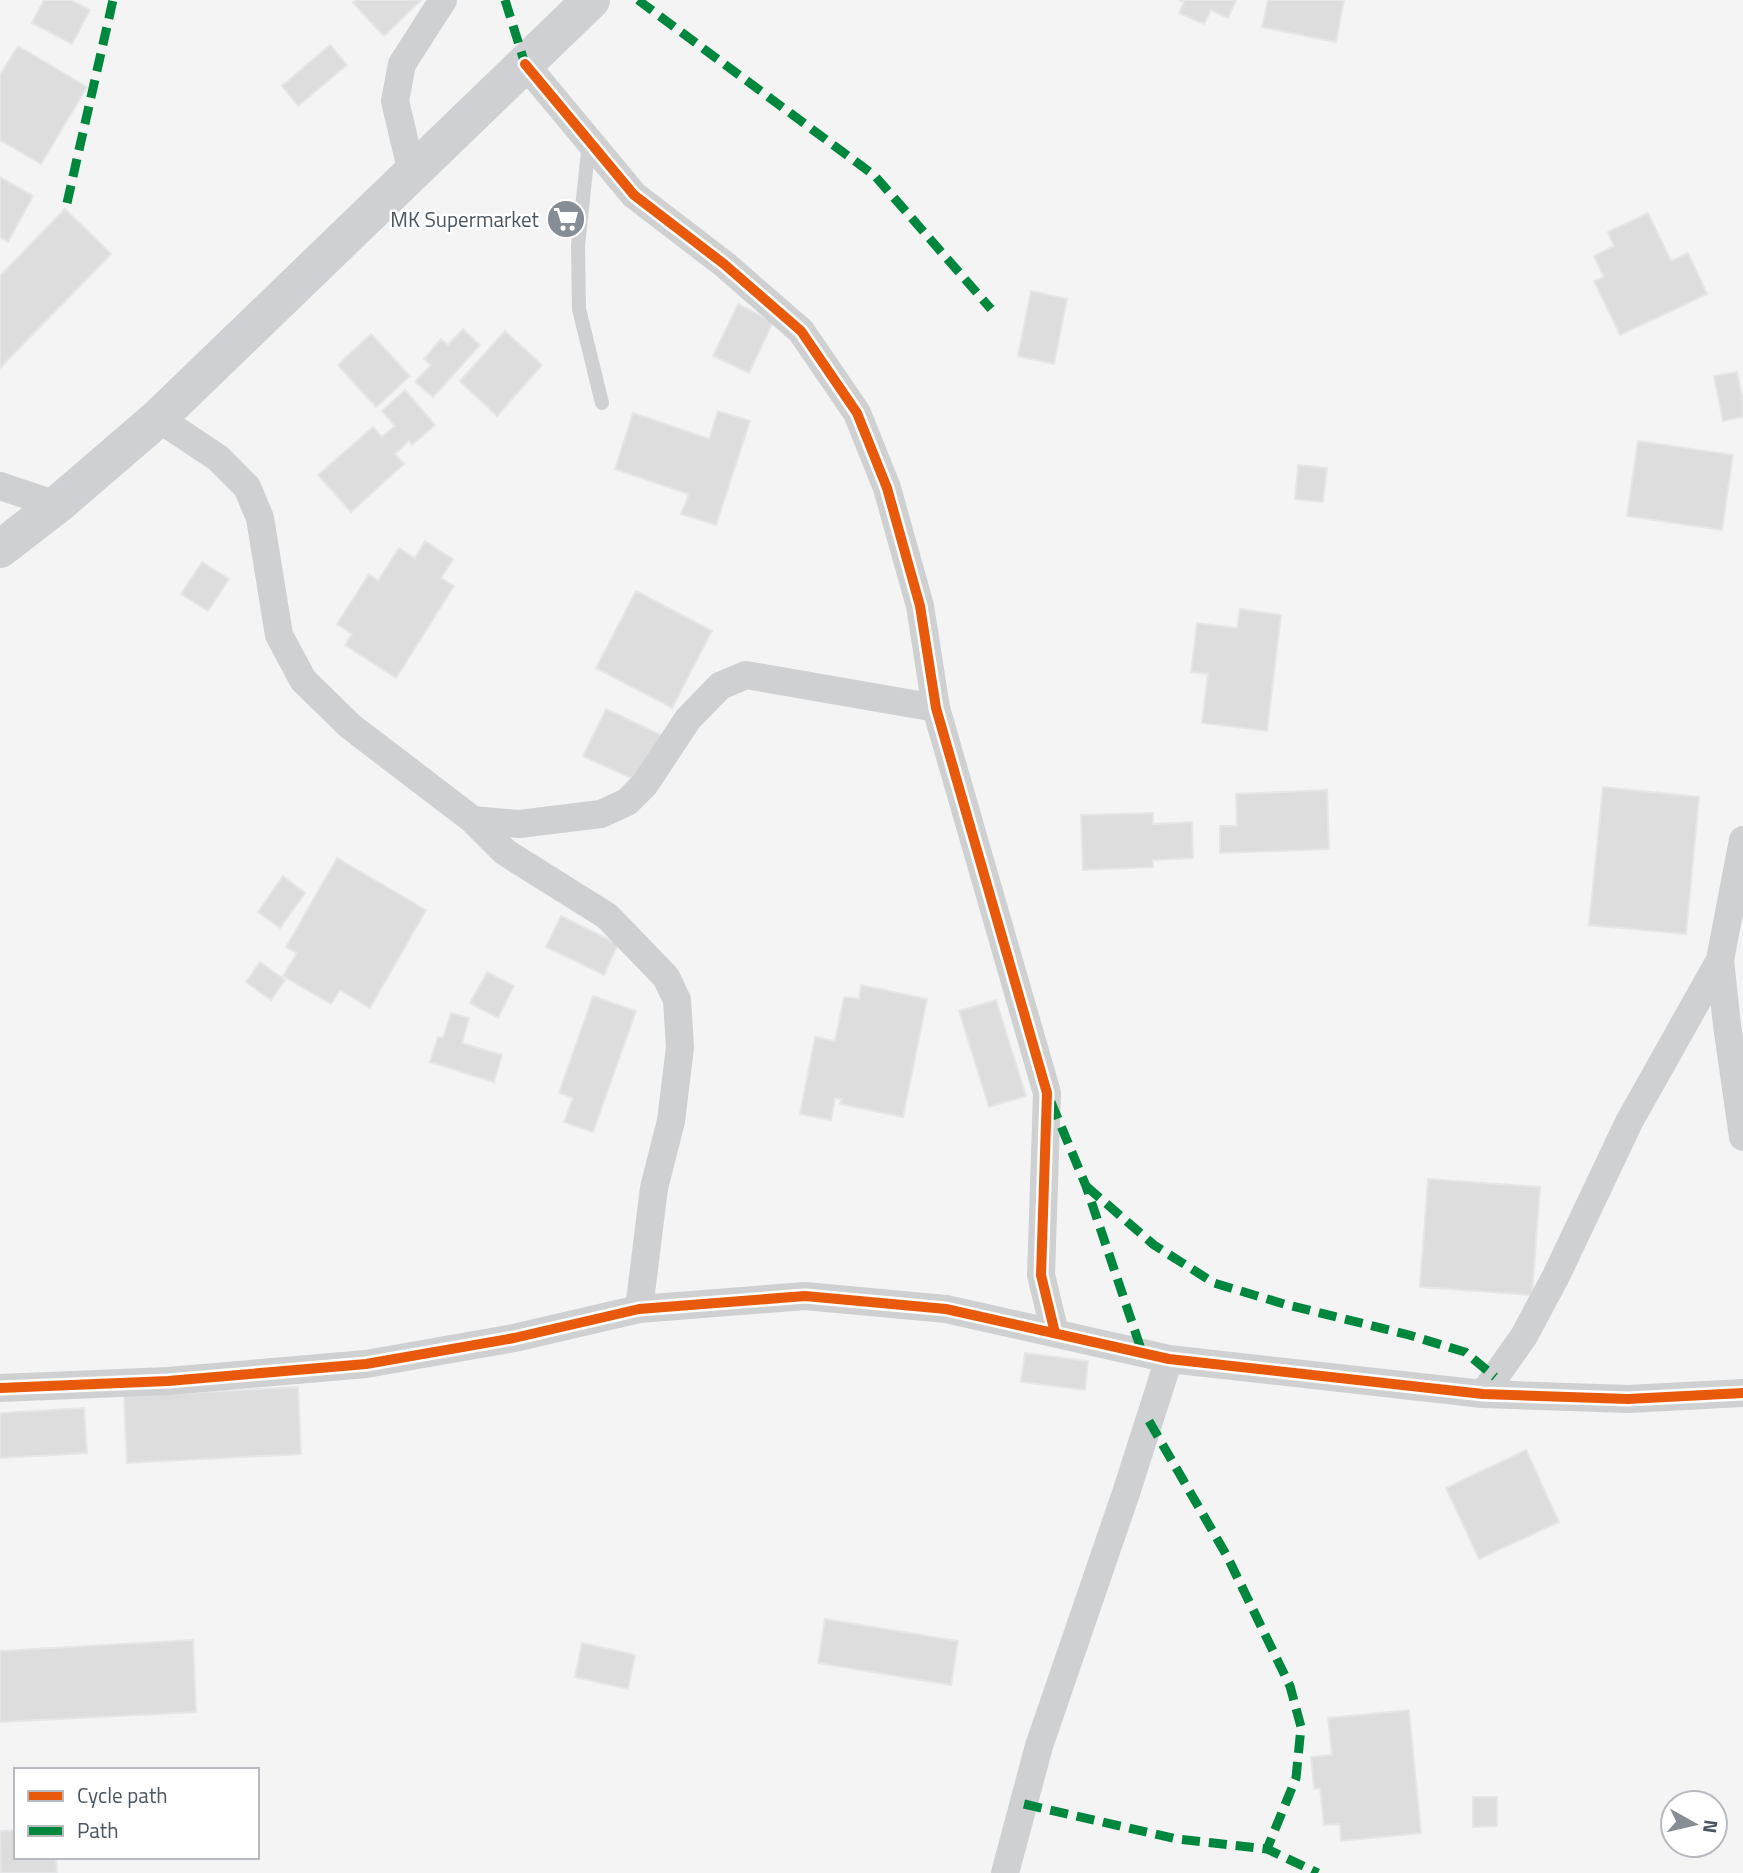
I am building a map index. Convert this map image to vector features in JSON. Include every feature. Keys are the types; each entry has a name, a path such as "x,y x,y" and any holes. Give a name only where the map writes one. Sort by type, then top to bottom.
{"main road":[{"path":"0,549 57,505 158,418 591,0"}],"street":[{"path":"412,173 395,101 402,64 443,0"},
{"path":"525,64 634,195 724,264 801,331 857,413 887,488 916,593 936,709 1047,1093 1041,1275 1055,1333"},
{"path":"158,418 218,458 247,487 260,518 279,635 303,680 350,726 473,820 505,852 607,916 666,977 677,1000 680,1047 673,1109 654,1188 639,1309"},
{"path":"0,486 57,505"},
{"path":"473,820 519,824 601,814 627,802 645,784 688,719 720,686 746,675 936,709"},
{"path":"1743,840 1720,960 1743,1137"},
{"path":"1483,1394 1524,1336 1556,1276 1629,1122 1720,960"},
{"path":"0,1388 168,1381 366,1364 514,1338 639,1309 805,1296 946,1309 1169,1359 1483,1394 1628,1399 1743,1394"},
{"path":"1005,1873 1039,1746 1169,1359"}],"lane":[{"path":"589,141 578,246 579,309 602,403"}],"building":[{"path":"44,0 71,0 90,10 72,44 32,23"},
{"path":"356,0 421,0 384,36 353,3"},
{"path":"1179,0 1236,0 1228,18 1211,10 1204,24 1179,13 1184,2"},
{"path":"1268,0 1344,0 1336,42 1262,27"},
{"path":"330,45 347,65 298,106 282,86"},
{"path":"18,46 87,87 41,164 0,140 0,75"},
{"path":"0,177 33,196 8,242 0,237"},
{"path":"65,209 111,254 0,368 0,276"},
{"path":"1648,213 1671,261 1688,253 1707,294 1620,335 1594,281 1604,277 1594,256 1614,246 1608,232"},
{"path":"1031,291 1067,299 1054,364 1018,356"},
{"path":"738,304 773,322 749,373 713,356"},
{"path":"463,329 480,345 433,397 415,382 431,365 424,359 441,339 448,345"},
{"path":"505,331 542,365 497,416 460,381"},
{"path":"371,334 410,376 376,407 338,365"},
{"path":"1737,372 1743,417 1723,421 1714,376"},
{"path":"405,390 435,425 412,445 409,441 395,454 404,464 351,512 318,475 373,427 382,437 395,426 382,411"},
{"path":"718,411 750,421 716,525 681,514 689,494 615,469 633,413 709,439"},
{"path":"1638,441 1733,455 1722,530 1627,516"},
{"path":"1298,465 1327,468 1323,502 1295,499"},
{"path":"425,541 453,559 441,578 454,586 396,678 345,645 352,634 337,624 369,574 378,581 399,548 415,558"},
{"path":"202,562 229,579 208,611 181,594"},
{"path":"636,591 712,631 672,708 596,668"},
{"path":"1240,609 1281,615 1267,731 1202,723 1208,674 1191,672 1197,623 1237,628"},
{"path":"606,709 661,735 639,782 583,756"},
{"path":"1603,787 1699,797 1686,934 1589,925"},
{"path":"1327,790 1329,849 1220,853 1220,826 1237,826 1236,794"},
{"path":"1153,813 1153,824 1192,822 1193,858 1153,860 1153,867 1083,870 1081,815"},
{"path":"337,858 426,910 370,1008 340,990 331,1004 283,976 297,953 286,947"},
{"path":"283,876 305,893 280,928 258,912"},
{"path":"561,916 618,944 604,975 546,947"},
{"path":"260,962 285,980 271,1000 246,982"},
{"path":"487,972 514,986 498,1018 470,1003"},
{"path":"861,985 927,999 903,1117 840,1104 842,1099 835,1098 831,1120 800,1114 815,1037 835,1041 844,997 859,999"},
{"path":"593,996 636,1011 593,1132 564,1122 573,1098 559,1093"},
{"path":"996,1000 1026,1096 989,1107 959,1011"},
{"path":"451,1013 469,1018 462,1043 502,1055 494,1082 430,1062 438,1037 443,1038"},
{"path":"1428,1179 1540,1187 1532,1295 1420,1287"},
{"path":"1025,1353 1088,1361 1085,1390 1021,1382"},
{"path":"298,1387 301,1454 127,1463 124,1396"},
{"path":"84,1408 87,1453 0,1458 0,1413"},
{"path":"1526,1450 1559,1522 1479,1559 1446,1488"},
{"path":"825,1619 958,1641 951,1685 818,1663"},
{"path":"193,1640 196,1712 0,1722 0,1651"},
{"path":"582,1643 635,1655 628,1689 575,1677"},
{"path":"1409,1710 1421,1833 1341,1841 1340,1824 1324,1825 1320,1788 1314,1789 1311,1757 1332,1755 1328,1718"},
{"path":"1473,1797 1497,1797 1497,1826 1473,1827"},
{"path":"14,1830 14,1859 56,1859 57,1873 1,1873 0,1831"}],"marked path":[{"path":"67,203 113,0"},
{"path":"505,0 525,64"},
{"path":"638,0 875,176 991,309"},
{"path":"1051,1102 1086,1186 1142,1352"},
{"path":"1086,1186 1154,1245 1214,1283 1465,1352 1495,1377"},
{"path":"1149,1421 1227,1556 1290,1686 1301,1727 1296,1778 1267,1849"},
{"path":"1024,1804 1177,1839 1267,1849 1318,1873"}],"cycle path":[{"path":"525,64 634,195 724,264 801,331 857,413 887,488 920,606 936,708 1047,1093 1041,1275 1055,1333"},
{"path":"0,1388 168,1381 366,1364 514,1338 639,1309 805,1296 946,1309 1169,1359 1483,1394 1628,1399 1743,1393"}],"place":[{"name":"MK Supermarket","path":"566,219"}]}
